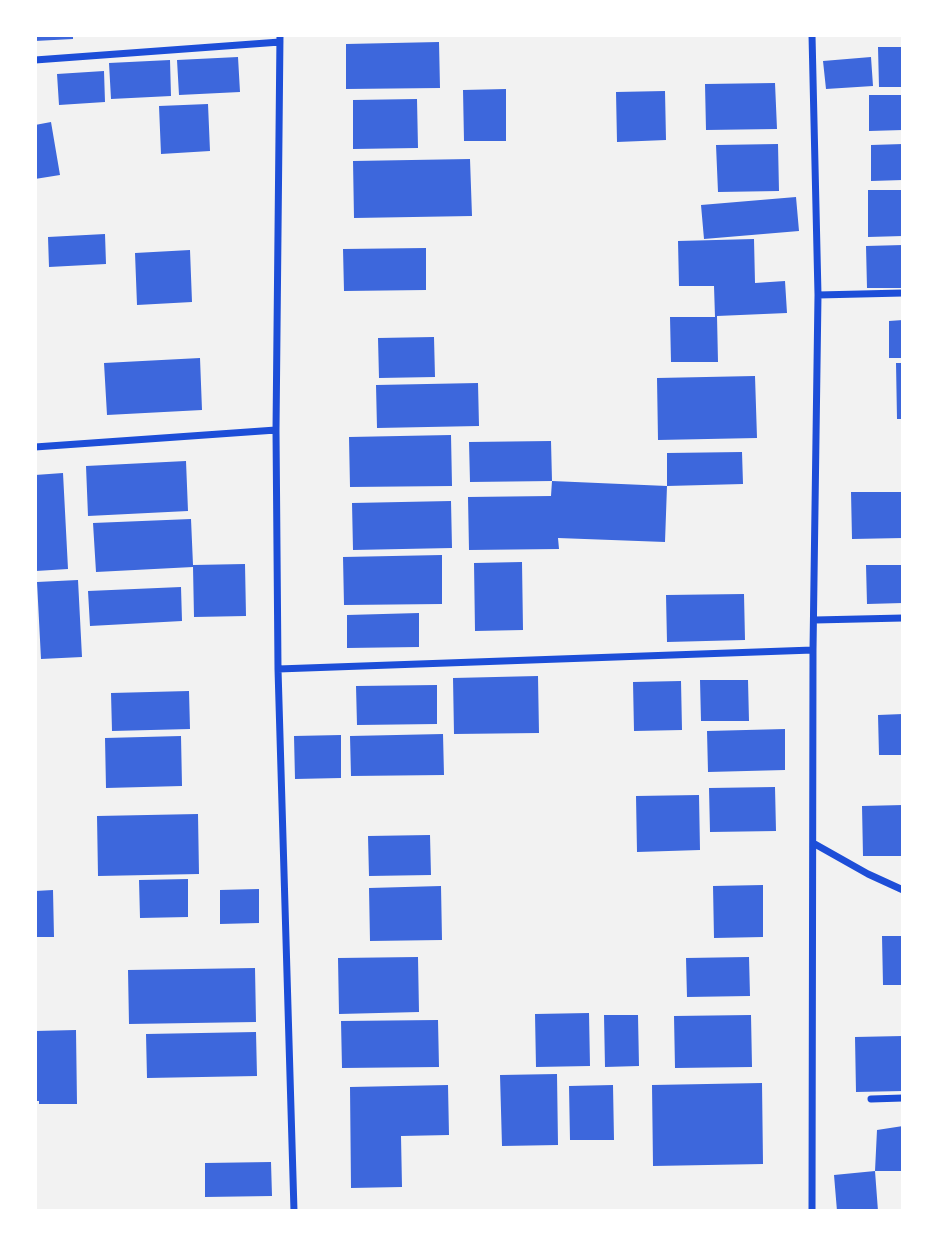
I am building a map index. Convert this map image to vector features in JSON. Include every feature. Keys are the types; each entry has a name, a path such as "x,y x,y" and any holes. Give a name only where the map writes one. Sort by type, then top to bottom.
{"street":[{"path":"812,35 818,295 813,650 813,1211"},
{"path":"35,60 280,38 276,430 278,669 294,1211"},
{"path":"818,295 903,293"},
{"path":"35,447 276,430"},
{"path":"815,620 903,618"},
{"path":"278,669 813,650"},
{"path":"813,843 903,890"},
{"path":"871,1099 903,1098"}],"building":[{"path":"35,35 73,35 73,39 35,41"},
{"path":"439,42 440,88 346,89 346,44"},
{"path":"878,47 903,47 903,87 879,87"},
{"path":"238,57 240,92 179,95 177,60"},
{"path":"871,57 873,86 826,89 823,61"},
{"path":"170,60 171,96 111,99 109,63"},
{"path":"104,71 105,102 59,105 57,74"},
{"path":"775,83 777,129 706,130 705,84"},
{"path":"506,89 506,141 464,141 463,90"},
{"path":"665,91 666,140 617,142 616,92"},
{"path":"869,95 903,95 903,130 869,131"},
{"path":"417,99 418,148 353,149 353,100"},
{"path":"208,104 210,151 161,154 159,106"},
{"path":"51,122 60,175 35,179 35,125"},
{"path":"778,144 779,191 718,192 716,145"},
{"path":"903,144 903,180 871,181 871,145"},
{"path":"470,159 472,216 354,218 353,161"},
{"path":"868,190 903,190 903,236 868,237"},
{"path":"796,197 799,231 704,239 701,205"},
{"path":"105,234 106,264 49,267 48,237"},
{"path":"754,239 755,283 785,281 787,313 717,316 718,362 671,362 670,317 715,317 714,286 679,286 678,241"},
{"path":"903,245 903,288 867,288 866,246"},
{"path":"426,248 426,290 344,291 343,249"},
{"path":"190,250 192,302 137,305 135,253"},
{"path":"903,320 903,358 889,358 889,321"},
{"path":"434,337 435,377 379,378 378,338"},
{"path":"200,358 202,410 107,415 104,363"},
{"path":"896,363 903,363 903,419 897,419"},
{"path":"755,376 757,438 658,440 657,378"},
{"path":"478,383 479,426 377,428 376,385"},
{"path":"451,435 452,486 350,487 349,437"},
{"path":"551,441 552,481 470,482 469,442"},
{"path":"742,452 743,484 667,486 667,453"},
{"path":"186,461 188,511 88,516 86,466"},
{"path":"63,473 68,569 36,571 35,475"},
{"path":"552,481 667,486 665,542 558,538 559,549 469,550 468,497 551,496"},
{"path":"851,492 903,492 903,538 852,539"},
{"path":"451,501 452,548 353,550 352,503"},
{"path":"191,519 193,565 245,564 246,616 194,617 193,567 96,572 93,523"},
{"path":"442,555 442,604 344,605 343,557"},
{"path":"522,562 523,630 475,631 474,563"},
{"path":"866,565 903,565 903,603 867,604"},
{"path":"78,580 82,657 41,659 37,582"},
{"path":"181,587 182,621 90,626 88,591"},
{"path":"744,594 745,640 667,642 666,595"},
{"path":"419,613 419,647 347,648 347,615"},
{"path":"538,676 539,733 454,734 453,678"},
{"path":"700,680 748,680 749,721 701,721"},
{"path":"681,681 682,730 634,731 633,682"},
{"path":"437,685 437,724 357,725 356,686"},
{"path":"189,691 190,729 112,731 111,693"},
{"path":"903,714 903,755 879,755 878,715"},
{"path":"785,729 785,770 708,772 707,731"},
{"path":"443,734 444,775 351,776 350,736"},
{"path":"341,735 341,778 295,779 294,736"},
{"path":"181,736 182,786 106,788 105,738"},
{"path":"775,787 776,831 710,832 709,788"},
{"path":"699,795 700,850 637,852 636,796"},
{"path":"903,805 903,856 863,856 862,806"},
{"path":"198,814 199,874 98,876 97,816"},
{"path":"430,835 431,875 369,876 368,836"},
{"path":"188,879 188,917 140,918 139,880"},
{"path":"763,885 763,937 714,938 713,886"},
{"path":"441,886 442,940 370,941 369,888"},
{"path":"259,889 259,923 220,924 220,890"},
{"path":"53,890 54,937 35,937 35,891"},
{"path":"882,936 903,936 903,985 883,985"},
{"path":"418,957 419,1012 339,1014 338,958"},
{"path":"749,957 750,996 687,997 686,958"},
{"path":"255,968 256,1022 129,1024 128,970"},
{"path":"589,1013 590,1066 536,1067 535,1014"},
{"path":"604,1015 638,1015 639,1066 605,1067"},
{"path":"751,1015 752,1067 675,1068 674,1016"},
{"path":"438,1020 439,1067 342,1068 341,1021"},
{"path":"76,1030 77,1104 39,1104 39,1101 35,1101 35,1031"},
{"path":"256,1032 257,1076 147,1078 146,1034"},
{"path":"903,1036 903,1091 856,1092 855,1037"},
{"path":"557,1074 558,1145 502,1146 500,1075"},
{"path":"762,1083 763,1164 653,1166 652,1085"},
{"path":"448,1085 449,1135 401,1136 402,1187 351,1188 350,1087"},
{"path":"613,1085 614,1140 570,1140 569,1086"},
{"path":"903,1126 903,1171 875,1171 877,1130"},
{"path":"271,1162 272,1196 205,1197 205,1163"},
{"path":"875,1171 878,1211 837,1211 834,1175"}]}
